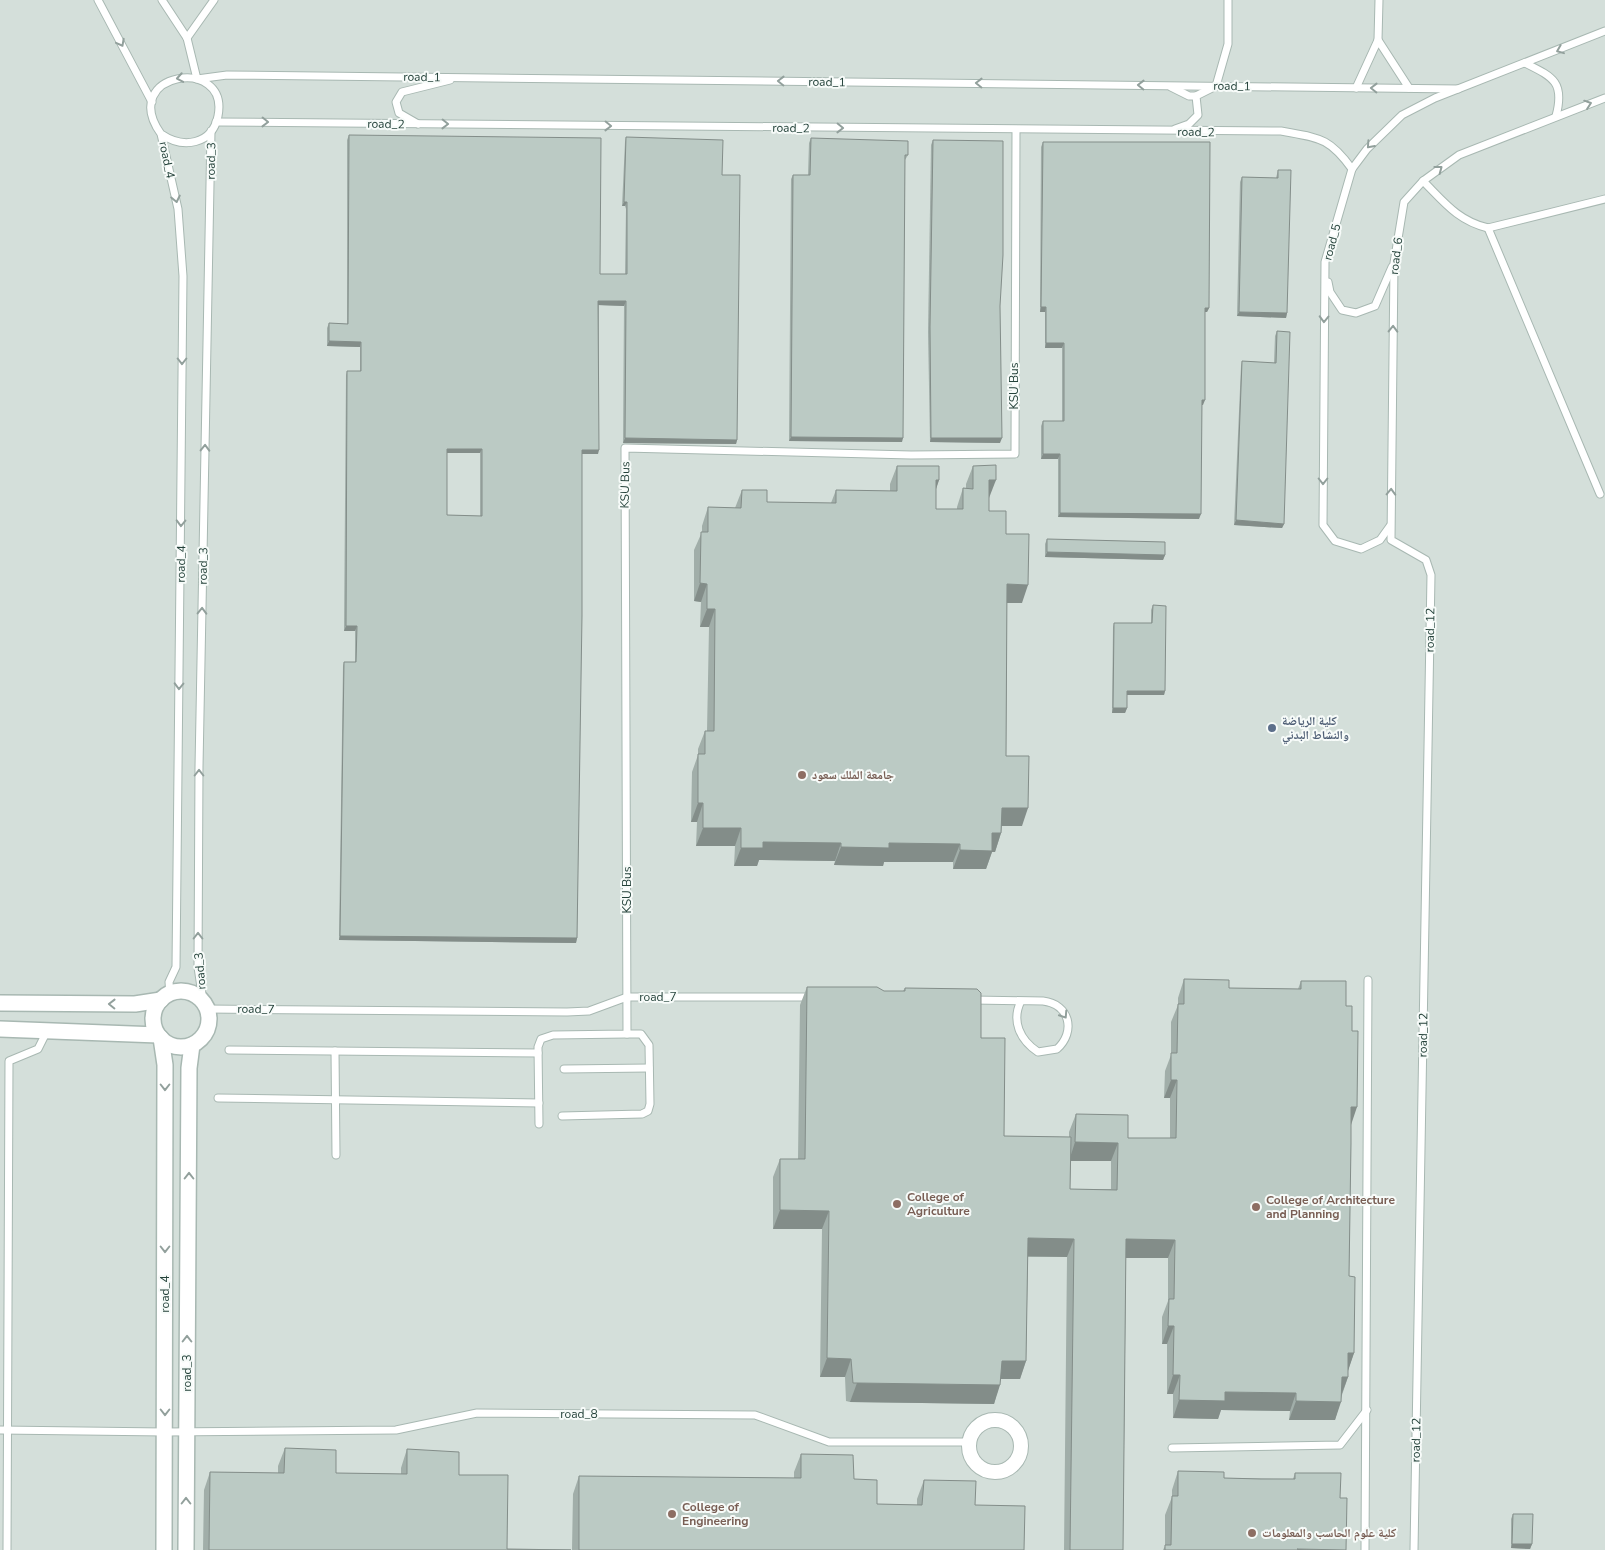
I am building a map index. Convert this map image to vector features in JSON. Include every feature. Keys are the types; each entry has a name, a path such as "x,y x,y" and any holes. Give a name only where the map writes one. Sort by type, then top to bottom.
{"street":[{"path":"0,1003 135,1004 165,997 188,992 205,1005 208,1026 199,1041 192,1045 175,1047 160,1037 153,1024 153,1015 165,997"},
{"path":"0,1030 47,1030 160,1037"},
{"name":"road_4","path":"160,1037 165,1065 164,1550"},
{"name":"road_3","path":"186,1550 189,1068 192,1045"}],"lane":[{"path":"98,0 152,102"},
{"path":"162,0 187,38 198,79"},
{"path":"187,38 214,0"},
{"path":"1168,86 1189,96 1196,96 1216,86 1228,44 1228,0"},
{"path":"1356,88 1378,40 1379,0"},
{"name":"road_5","path":"1390,526 1380,540 1362,549 1334,541 1323,525 1326,262 1352,169 1367,149 1402,115 1435,98 1605,31"},
{"path":"1378,40 1409,88"},
{"path":"1525,64 1552,78 1558,84 1561,99 1556,116"},
{"name":"road_1","path":"198,79 227,75 1458,89"},
{"path":"175,78 198,79 206,84 215,96 218,112 216,122 204,138 182,144 171,141 161,134 155,125 151,114 152,102 157,91 165,83 175,78"},
{"path":"419,124 399,113 396,102 402,92 463,78"},
{"path":"1170,131 1188,124 1198,115 1196,96"},
{"name":"road_6","path":"1391,540 1394,263 1404,202 1423,181 1459,155 1605,98"},
{"name":"road_2","path":"216,122 1281,131 1317,138 1338,150 1352,169"},
{"name":"KSU Bus","path":"627,1034 625,448 911,455 1015,454 1016,130"},
{"name":"road_3","path":"205,1005 198,967 199,767 211,131"},
{"name":"road_4","path":"161,134 178,209 183,276 176,967 165,997"},
{"path":"1423,181 1460,218 1474,225 1488,228 1605,199"},
{"path":"1488,228 1600,494"},
{"path":"1326,262 1330,292 1342,310 1356,313 1375,306 1394,263"},
{"name":"road_12","path":"1391,540 1426,560 1431,575 1414,1550"},
{"path":"1365,1550 1368,980"},
{"name":"road_7","path":"205,1005 582,1012 627,997 817,998"},
{"path":"968,1000 1021,1001 1052,1002 1063,1011 1069,1020 1069,1030 1062,1045 1057,1050 1038,1052 1024,1039 1016,1017 1021,1001"},
{"path":"7,1550 4,1430 10,1060 38,1049 47,1030"},
{"path":"539,1124 538,1054 541,1039 553,1035 627,1034 641,1034 646,1038 649,1045 650,1068 650,1104 648,1111 642,1114 562,1116"},
{"path":"229,1050 538,1054"},
{"path":"335,1051 336,1155"},
{"path":"564,1069 650,1068"},
{"path":"218,1098 539,1103"},
{"path":"1172,1448 1340,1445 1367,1410"},
{"name":"road_8","path":"4,1430 165,1432 396,1430 477,1413 755,1415 829,1442 969,1442"}],"shaded area":[{"name":"جامعة الملك سعود","path":"0,0 1605,0 1605,1550 0,1550"}],"building":[{"path":"349,135 601,138 600,274 627,274 627,202 624,202 626,137 723,140 722,175 740,175 737,440 625,438 626,301 598,301 599,450 582,450 582,615 577,938 340,936 344,662 356,662 357,626 346,626 347,371 361,371 361,342 329,341 329,323 348,324","holes":["447,449 482,449 482,516 447,515"]},
{"path":"811,138 908,141 908,155 905,155 903,438 791,437 793,175 810,175"},
{"path":"933,140 1003,141 1003,255 1000,306 1002,438 931,438 930,327"},
{"path":"1043,142 1210,142 1209,308 1205,308 1205,400 1202,400 1201,514 1060,513 1060,454 1043,454 1043,421 1064,421 1064,343 1046,343 1046,307 1041,307"},
{"path":"1278,170 1291,170 1287,313 1239,312 1242,177 1278,178"},
{"path":"1277,331 1290,332 1284,524 1236,520 1242,361 1276,363"},
{"path":"996,465 996,480 989,480 989,511 1006,511 1006,534 1029,534 1028,585 1007,584 1006,756 1029,756 1028,808 1002,808 1001,833 992,833 992,851 960,850 960,844 889,843 889,848 841,847 841,843 763,842 763,848 741,848 741,828 703,828 703,803 698,803 698,754 705,754 705,731 714,731 715,609 707,609 707,584 700,583 701,532 708,532 708,507 741,508 742,490 767,490 767,502 836,503 836,490 897,491 897,466 939,466 939,480 936,480 936,509 963,509 963,488 973,489 973,466"},
{"path":"1047,539 1165,542 1165,555 1047,552"},
{"path":"1153,605 1166,606 1165,691 1127,691 1127,708 1113,708 1114,623 1152,623"},
{"path":"1184,979 1229,980 1229,988 1301,989 1301,981 1346,981 1346,1006 1352,1006 1352,1031 1358,1031 1357,1107 1351,1107 1349,1276 1355,1277 1354,1353 1348,1353 1348,1377 1342,1377 1341,1402 1296,1401 1296,1393 1225,1392 1225,1401 1179,1400 1180,1375 1173,1375 1174,1326 1168,1326 1169,1299 1174,1299 1175,1240 1126,1239 1123,1550 1070,1550 1074,1239 1028,1238 1026,1361 1002,1361 1000,1385 853,1383 851,1359 827,1358 829,1211 780,1210 780,1159 805,1159 807,987 877,987 884,991 905,991 905,988 977,989 981,993 981,1038 1005,1038 1004,1136 1071,1137 1070,1189 1117,1190 1118,1143 1075,1142 1076,1114 1128,1115 1128,1138 1176,1138 1177,1080 1171,1080 1171,1053 1177,1053 1178,1004 1184,1004"},
{"path":"285,1448 336,1450 336,1473 407,1474 407,1449 459,1452 459,1475 508,1475 507,1549 571,1550 209,1550 210,1472 284,1473"},
{"name":"College of Engineering","path":"801,1454 853,1455 854,1479 877,1480 877,1504 922,1505 924,1480 976,1481 975,1505 1025,1506 1024,1550 579,1550 579,1476 801,1478"},
{"name":"كلية علوم الحاسب والمعلومات","path":"1178,1471 1224,1472 1224,1478 1261,1479 1295,1479 1295,1473 1341,1473 1340,1498 1347,1498 1346,1550 1165,1550 1165,1545 1171,1545 1172,1496 1178,1496"},
{"path":"1513,1514 1533,1514 1532,1544 1512,1544"}],"place":[{"name":"كلية الرياضة والنشاط البدني","path":"1272,728"},
{"name":"جامعة الملك سعود","path":"802,775"},
{"name":"College of Agriculture","path":"897,1204"},
{"name":"College of Architecture and Planning","path":"1256,1207"},
{"name":"College of Engineering","path":"672,1514"},
{"name":"كلية علوم الحاسب والمعلومات","path":"1252,1533"}]}
